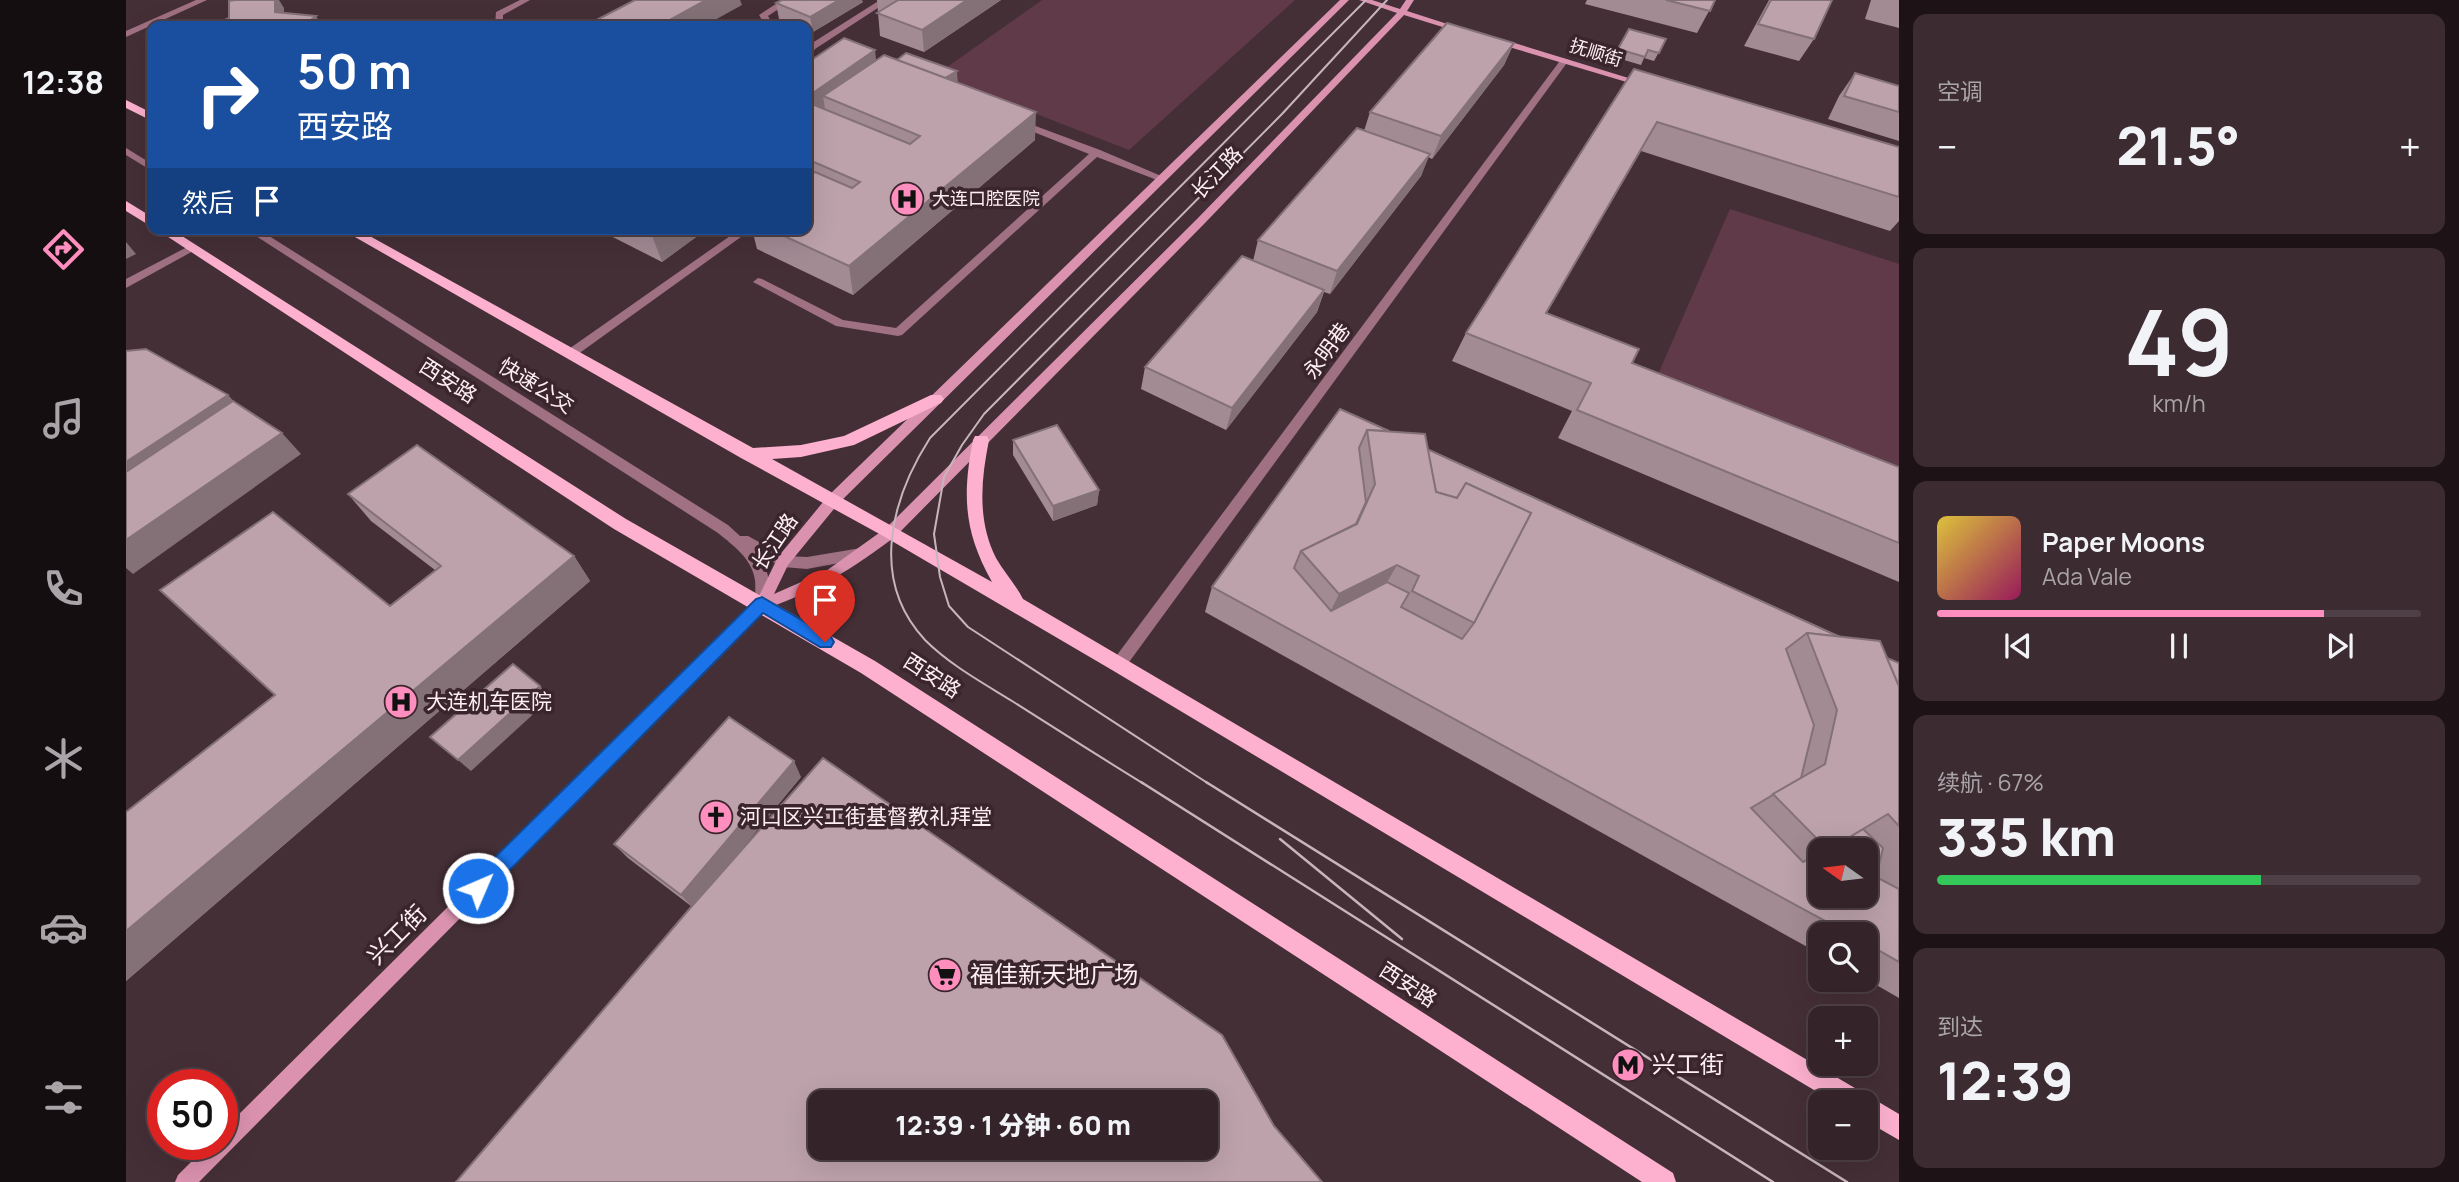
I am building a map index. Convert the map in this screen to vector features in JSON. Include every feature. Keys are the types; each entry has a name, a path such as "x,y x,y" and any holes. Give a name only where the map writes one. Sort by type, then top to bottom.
{"main road":[{"name":"长江路","path":"762,604 783,561 833,500 1345,0"},
{"path":"1363,0 1476,34"},
{"name":"长江路","path":"762,604 811,587 838,572 891,532 1200,221 1402,12 1410,0"},
{"name":"抚顺街","path":"1488,38 1658,89"},
{"path":"126,103 147,115"},
{"path":"126,205 147,220"},
{"name":"西安路","path":"171,235 620,524 762,604 919,699 1664,1182"},
{"path":"359,235 891,532 1119,664 1836,1090"},
{"path":"747,454 801,451 848,441 936,399"},
{"path":"981,440 973,475 972,508 981,540 996,576 1021,608"},
{"name":"兴工街","path":"185,1182 762,604"},
{"path":"1878,1115 1899,1128"}],"street":[{"path":"155,21 203,0"},
{"path":"499,21 499,13 526,0"},
{"path":"767,21 764,15 788,0"},
{"path":"812,47 886,0"},
{"path":"126,34 147,25"},
{"name":"永明巷","path":"1119,664 1565,60"},
{"path":"1009,119 1161,178"},
{"path":"126,151 147,165"},
{"path":"758,282 840,323 898,332 1097,152"},
{"name":"快速公交","path":"259,235 723,529 746,548 761,566 764,584 762,604"},
{"path":"570,354 739,235"},
{"path":"126,284 191,248"},
{"path":"723,529 783,561 807,563 861,554"}],"shaded area":[{"path":"1042,0 1295,0 1129,150 936,75"},
{"path":"1730,209 1899,264 1899,496 1649,395"}],"building":[{"path":"275,0 275,12 316,16 310,21 223,21 229,18 229,1"},
{"path":"635,0 706,0 668,21 595,21"},
{"path":"782,0 839,0 810,17 776,3"},
{"path":"898,0 967,0 922,30 877,13"},
{"path":"1666,0 1715,0 1710,11"},
{"path":"1771,0 1832,0 1814,39 1758,24"},
{"path":"1447,23 1514,43 1441,136 1370,112"},
{"path":"1629,29 1666,39 1659,53 1648,50 1645,57 1618,49"},
{"path":"844,38 875,50 812,94 812,60"},
{"path":"906,53 957,71 945,78 897,60"},
{"path":"884,55 1036,112 849,266 782,235 812,235 812,174 815,172 852,188 860,182 812,161 812,104 910,144 920,136 823,96"},
{"path":"1634,69 1899,147 1899,197 1657,122 1546,313 1639,349 1632,363 1899,467 1899,543 1577,410 1591,383 1466,333"},
{"path":"1855,73 1899,86 1899,112 1844,96"},
{"path":"1357,128 1430,154 1337,271 1258,240"},
{"path":"1242,256 1324,290 1232,408 1145,367"},
{"path":"146,349 228,395 126,462 126,351"},
{"path":"233,401 282,433 126,540 126,472"},
{"path":"1340,409 1389,431 1367,430 1359,448 1366,502 1356,524 1301,551 1294,568 1331,611 1387,582 1409,593 1401,607 1462,639 1474,623 1531,513 1466,483 1457,498 1436,492 1427,449 1840,637 1807,633 1786,649 1814,725 1801,778 1751,808 1803,862 1808,860 1808,908 1878,908 1878,878 1899,889 1899,962 1878,950 1878,922 1827,922 1212,587"},
{"path":"1057,425 1099,490 1053,506 1013,440"},
{"path":"1367,430 1425,434 1436,492 1457,498 1466,483 1531,513 1474,623 1412,591 1419,576 1397,565 1339,594 1301,551 1357,524 1375,484"},
{"path":"417,445 574,556 126,931 126,812 275,695 160,590 273,512 390,606 441,566 348,494"},
{"path":"1807,633 1880,641 1899,686 1899,826 1888,814 1848,838 1816,838 1773,794 1825,764 1837,710"},
{"path":"1887,658 1899,663 1899,686"},
{"path":"513,664 540,686 458,760 430,737"},
{"name":"河口区兴工街基督教礼拜堂","path":"729,717 794,761 681,895 614,844"},
{"path":"823,758 1222,1035 1274,1126 1322,1182 456,1182 692,906"},
{"path":"1863,829 1872,838 1848,838"},
{"path":"1878,843 1883,848 1878,869"}],"tram line":[{"path":"1144,784 967,673 925,640 908,617 897,592 892,566 892,539 897,513 905,487 930,438 1366,0"},
{"path":"1209,784 968,627 949,606 940,577 934,534 944,477 984,414 1282,114 1387,0"},
{"path":"1141,782 1773,1182"},
{"path":"1206,782 1847,1182"},
{"path":"1280,839 1402,939"}],"place":[{"name":"大连口腔医院","path":"907,199"},
{"name":"大连机车医院","path":"401,702"},
{"name":"河口区兴工街基督教礼拜堂","path":"716,817"},
{"name":"福佳新天地广场","path":"945,975"},
{"name":"兴工街","path":"1628,1065"}],"route":[{"path":"478,888 762,604 825,642"}]}
